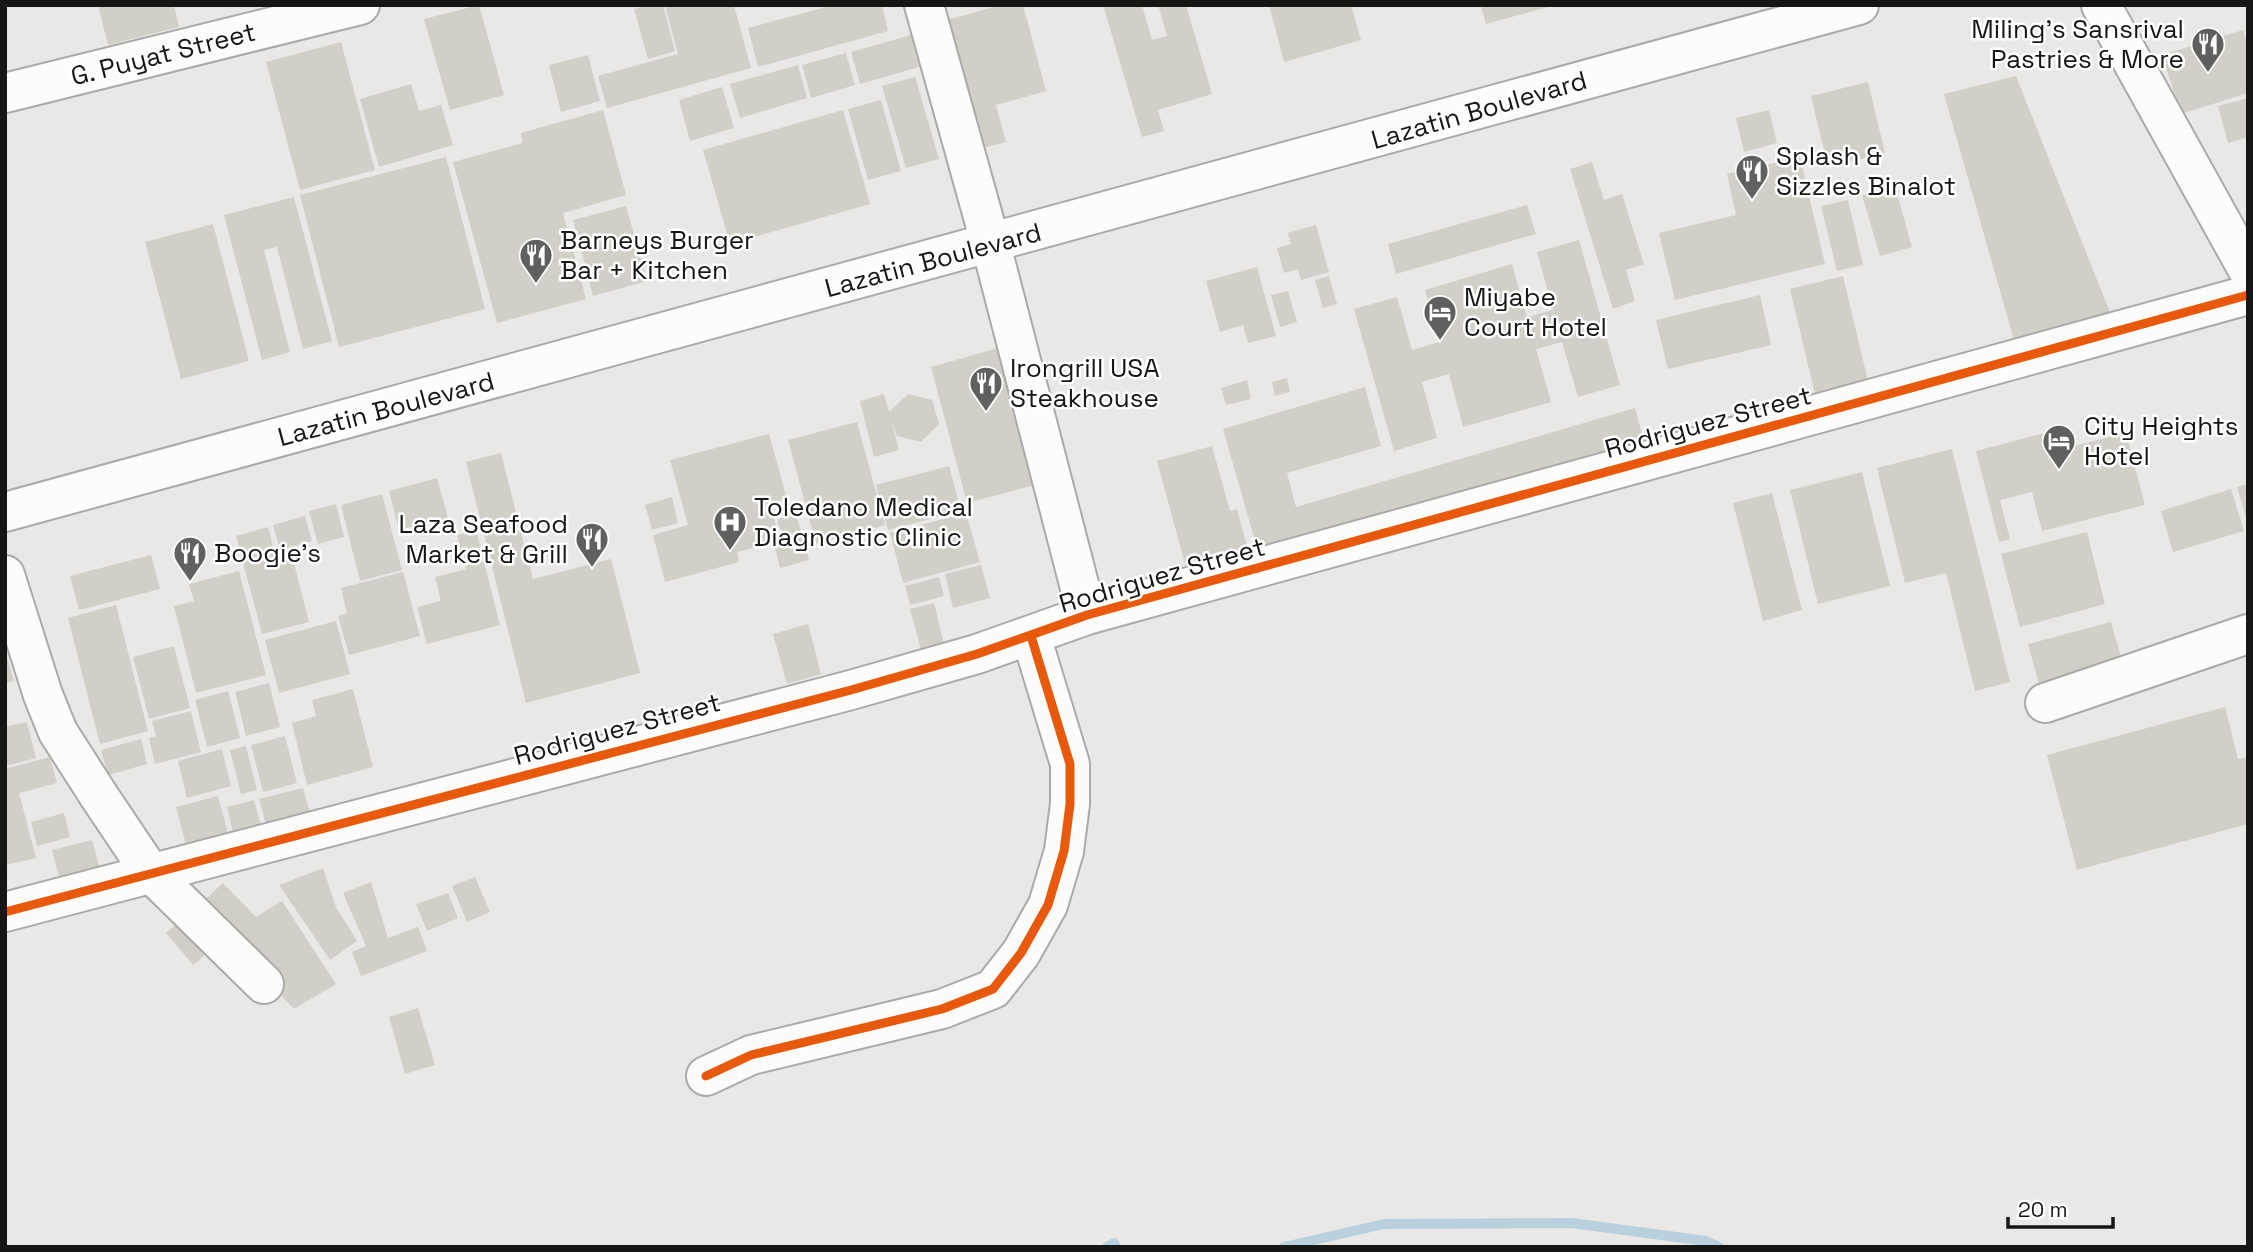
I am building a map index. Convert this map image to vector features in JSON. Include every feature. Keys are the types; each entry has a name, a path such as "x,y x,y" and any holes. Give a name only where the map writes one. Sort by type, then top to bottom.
{"street":[{"name":"G. Puyat Street","path":"5,93 360,5"},
{"path":"924,5 991,245 1087,615"},
{"name":"Lazatin Boulevard","path":"5,512 991,245 1859,5"},
{"path":"2101,5 2248,270"},
{"name":"Rodriguez Street","path":"5,912 851,690 1031,636 1087,615 2248,295"},
{"path":"5,575 43,695 58,732 150,872 264,984"},
{"path":"2045,703 2248,634"},
{"path":"706,1076 751,1055 942,1009 993,989 1021,953 1048,905 1064,850 1070,804 1070,764 1031,636"}],"building":[{"path":"98,5 174,5 179,27 108,45"},
{"path":"479,5 504,95 450,110 424,19"},
{"path":"663,5 675,51 648,59 634,9"},
{"path":"665,5 734,5 751,68 607,108 598,76 678,54"},
{"path":"834,5 882,5 888,31 758,67 748,28"},
{"path":"1001,5 1023,5 1046,91 996,105 1006,142 971,151 936,23"},
{"path":"1103,5 1142,5 1152,40 1167,36 1158,5 1186,5 1212,94 1158,110 1164,131 1142,137"},
{"path":"1269,5 1351,5 1361,40 1284,62"},
{"path":"1481,5 1551,5 1552,6 1486,24"},
{"name":"Miling's Sansrival Pastries & More","path":"2243,30 2248,47 2248,93 2181,114 2162,55"},
{"path":"911,35 919,67 860,84 851,52"},
{"path":"341,42 375,170 300,190 266,62"},
{"path":"846,53 855,85 811,98 802,65"},
{"path":"588,55 600,101 561,112 549,65"},
{"path":"798,65 807,98 740,118 730,84"},
{"path":"2016,76 2115,325 2018,354 1944,94"},
{"path":"915,77 939,159 906,168 882,86"},
{"path":"1868,82 1885,153 1828,167 1811,96"},
{"path":"411,84 419,111 441,105 453,145 379,167 360,99"},
{"path":"722,87 734,128 690,141 679,100"},
{"path":"2248,98 2248,137 2228,143 2218,106"},
{"path":"881,100 901,171 868,180 848,109"},
{"path":"603,110 626,195 563,213 586,299 497,323 453,162 523,143 521,133"},
{"path":"843,110 870,204 730,244 703,150"},
{"path":"1769,110 1777,143 1744,152 1736,118"},
{"path":"446,157 485,309 339,347 300,195"},
{"path":"1800,157 1825,264 1675,300 1659,233 1736,215 1727,174"},
{"path":"1592,162 1604,200 1622,194 1644,264 1626,270 1635,301 1613,309 1570,169"},
{"path":"1895,186 1912,247 1880,256 1862,195"},
{"path":"294,197 332,341 303,349 277,247 264,250 290,352 262,360 224,215"},
{"path":"1848,200 1863,265 1837,271 1821,206"},
{"path":"1527,205 1536,234 1396,274 1388,244"},
{"path":"626,206 647,281 593,296 573,220"},
{"path":"213,224 249,361 181,379 145,242"},
{"path":"1316,225 1329,272 1301,280 1298,269 1284,273 1277,248 1291,244 1288,233"},
{"path":"1579,240 1620,385 1578,397 1562,342 1536,349 1551,402 1463,427 1449,374 1422,382 1437,438 1394,451 1354,309 1397,297 1412,350 1439,342 1425,290 1512,264 1527,317 1553,310 1537,252"},
{"path":"1257,267 1276,336 1248,343 1243,325 1220,332 1206,281"},
{"path":"1329,276 1337,304 1323,308 1315,280"},
{"path":"1843,276 1872,398 1819,411 1790,289"},
{"path":"1288,291 1297,322 1280,327 1271,295"},
{"path":"1760,295 1771,345 1668,369 1656,320"},
{"path":"1009,345 1046,482 967,503 931,367"},
{"path":"1287,378 1290,392 1275,396 1272,382"},
{"path":"1247,380 1251,399 1226,405 1221,388"},
{"path":"1365,387 1381,446 1287,473 1296,507 1635,408 1647,452 1262,565 1223,429"},
{"path":"884,394 889,412 908,394 932,400 939,424 921,442 897,436 891,420 899,450 874,457 860,401"},
{"path":"857,422 885,525 816,544 788,440"},
{"name":"City Heights Hotel","path":"2056,430 2061,449 2126,433 2145,505 2042,531 2032,492 2000,500 2010,539 1999,542 1976,451"},
{"path":"769,434 787,499 770,503 780,541 737,552 739,562 665,582 653,535 688,525 670,460"},
{"path":"1212,446 1230,511 1237,509 1250,558 1188,575 1157,461"},
{"path":"1952,449 2010,682 1975,691 1946,573 1905,583 1877,468"},
{"name":"Laza Seafood Market & Grill","path":"501,453 533,579 611,559 640,673 526,703 466,462"},
{"path":"949,466 961,511 888,530 876,485"},
{"path":"1862,472 1890,586 1818,604 1790,490"},
{"path":"437,478 448,518 399,530 389,491"},
{"path":"2248,484 2248,521 2247,521 2237,487"},
{"path":"2231,489 2244,531 2173,552 2161,511"},
{"path":"1772,493 1802,610 1763,621 1733,503"},
{"path":"382,494 402,570 360,581 341,505"},
{"path":"672,497 678,523 652,530 645,505"},
{"path":"336,504 344,537 318,544 309,511"},
{"path":"966,513 980,562 903,583 890,533"},
{"path":"796,514 809,560 780,568 775,548 785,545 777,519"},
{"path":"305,516 312,541 280,550 273,525"},
{"path":"268,527 275,556 291,552 309,622 262,634 236,536"},
{"path":"476,530 500,625 427,644 417,607 441,601 435,577 466,569 457,535"},
{"path":"2087,532 2105,604 2020,627 2001,554"},
{"path":"151,555 160,589 79,610 70,576"},
{"path":"981,565 990,598 953,608 945,574"},
{"path":"239,571 266,675 196,693 174,606 194,601 189,584"},
{"path":"403,572 420,636 349,655 338,616 347,613 341,588"},
{"path":"939,577 944,596 910,605 905,586"},
{"path":"934,603 944,644 921,650 910,609"},
{"path":"116,605 148,731 100,744 68,618"},
{"path":"336,621 350,674 279,693 265,640"},
{"path":"2111,622 2122,661 2039,684 2028,644"},
{"path":"808,624 821,674 787,684 773,634"},
{"path":"174,646 190,708 149,719 133,657"},
{"path":"5,650 14,681 5,683"},
{"path":"269,683 280,727 246,736 235,692"},
{"path":"353,689 373,767 307,785 292,723 316,716 312,700"},
{"path":"228,691 240,738 207,747 195,700"},
{"path":"2225,707 2238,759 2248,757 2248,824 2077,870 2047,755"},
{"path":"191,711 201,752 155,764 149,738 156,736 152,721"},
{"path":"27,722 36,758 5,766 5,727"},
{"path":"285,736 297,783 263,792 251,745"},
{"path":"141,739 147,764 108,775 101,750"},
{"path":"246,746 257,790 241,794 230,750"},
{"path":"222,749 231,786 187,798 178,761"},
{"path":"50,757 57,783 19,793 36,858 5,865 5,769"},
{"path":"303,788 313,824 269,835 259,799"},
{"path":"218,796 229,837 187,848 176,807"},
{"path":"254,800 264,837 236,845 227,807"},
{"path":"64,813 70,837 37,846 31,822"},
{"path":"92,840 99,866 59,876 52,850"},
{"path":"323,868 336,907 357,941 330,960 279,885"},
{"path":"475,877 490,912 467,922 452,886"},
{"path":"371,882 388,938 418,927 427,951 361,976 352,952 366,946 343,893"},
{"path":"223,883 256,917 282,901 336,984 294,1009 197,907"},
{"path":"448,893 458,918 427,931 416,904"},
{"path":"190,912 218,944 193,965 166,933"},
{"path":"418,1008 435,1065 405,1074 389,1017"}],"waterway":[{"path":"1284,1247 1384,1224 1572,1223 1706,1241 1719,1247"},
{"path":"1107,1247 1114,1243 1116,1247"}],"cycle path":[{"path":"5,912 851,690 977,654 1087,615 2248,295"},
{"path":"706,1076 751,1055 942,1009 993,989 1021,953 1048,905 1064,851 1070,804 1070,764 1031,636"}],"place":[{"name":"Miling's Sansrival Pastries & More","path":"2208,74"},
{"name":"Splash & Sizzles Binalot","path":"1752,201"},
{"name":"Barneys Burger Bar + Kitchen","path":"536,285"},
{"name":"Miyabe Court Hotel","path":"1440,342"},
{"name":"Irongrill USA Steakhouse","path":"986,413"},
{"name":"City Heights Hotel","path":"2059,471"},
{"name":"Toledano Medical Diagnostic Clinic","path":"730,552"},
{"name":"Laza Seafood Market & Grill","path":"592,569"},
{"name":"Boogie's","path":"190,583"}]}
